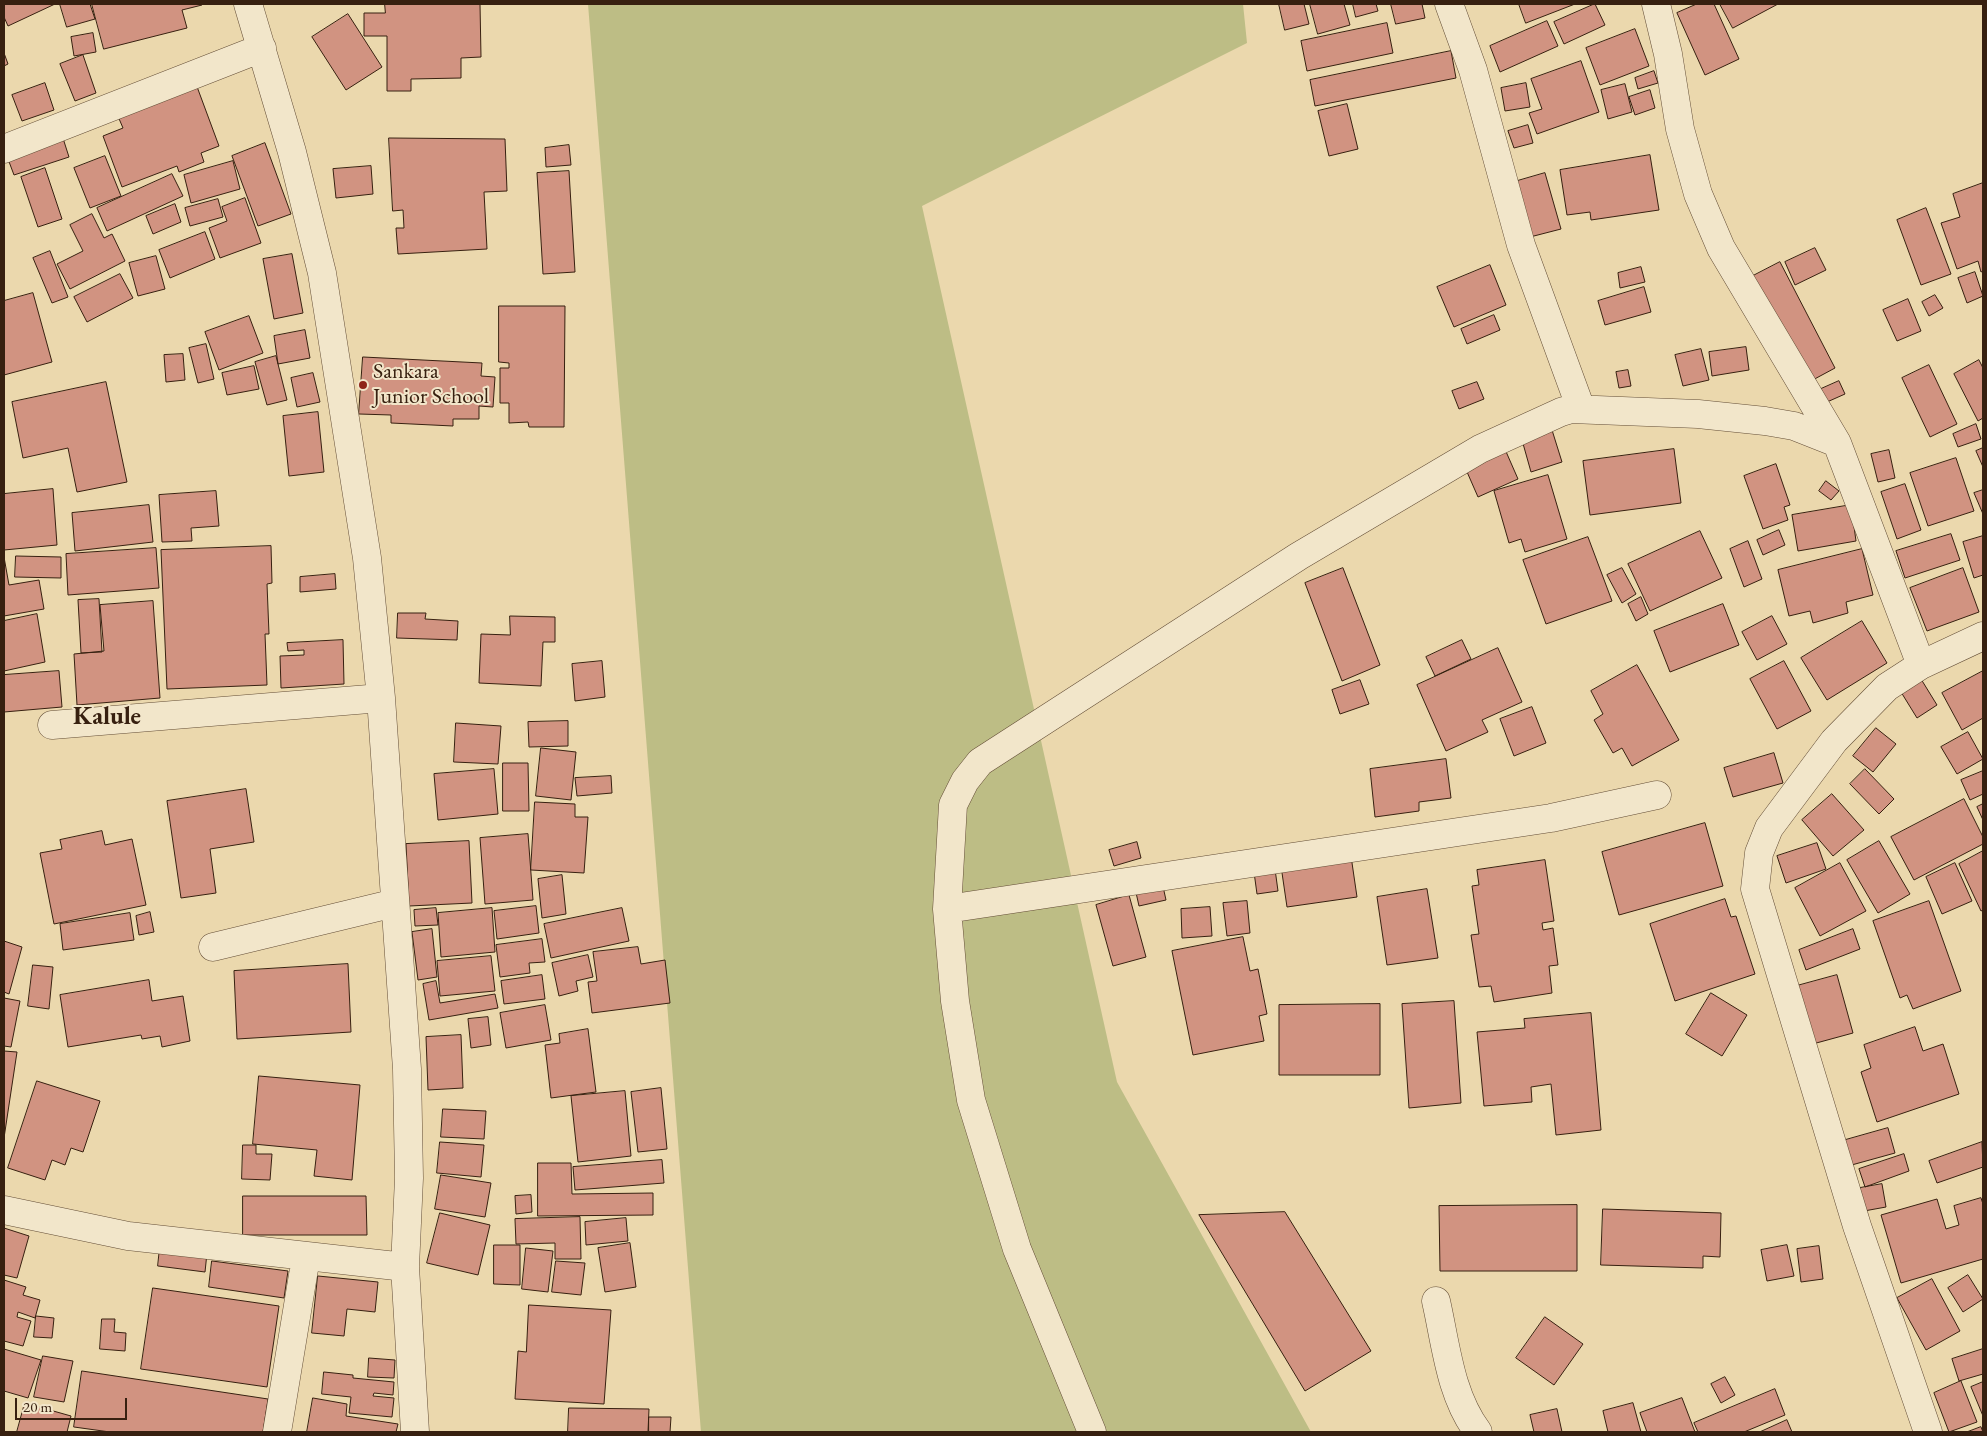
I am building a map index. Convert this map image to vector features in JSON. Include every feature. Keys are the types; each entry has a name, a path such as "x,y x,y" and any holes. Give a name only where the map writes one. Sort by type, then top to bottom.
{"street":[{"path":"248,4 292,152 322,273 367,558 381,698 407,1068 409,1178 404,1267 415,1432"},
{"path":"1449,4 1472,70 1520,245 1582,409"},
{"path":"1656,4 1668,54 1680,129 1698,194 1721,248 1837,442 1921,665"},
{"path":"4,149 262,48"},
{"path":"1092,1432 1017,1249 971,1100 955,1001 948,908 953,805 965,781 980,762 1298,556 1480,449 1561,412 1582,409 1698,414 1765,421 1794,426 1837,442"},
{"path":"1928,1432 1857,1226 1755,888 1759,853 1769,828 1834,741 1887,687 1921,665 1983,636"},
{"path":"52,725 381,698"},
{"path":"948,908 1551,818 1657,796"},
{"path":"213,947 395,903"},
{"path":"4,1210 128,1236 404,1267"},
{"path":"277,1432 306,1256"},
{"path":"1436,1301 1455,1388 1469,1421 1478,1432"}],"green space":[{"path":"588,4 1243,4 1247,43 922,206 1117,1082 1311,1432 701,1432"}],"building":[{"path":"4,4 55,4 8,26 4,17"},
{"path":"60,4 90,4 95,19 67,27"},
{"path":"92,4 202,5 182,10 187,28 104,49"},
{"path":"385,4 480,4 481,57 461,58 461,78 411,79 411,91 387,91 387,36 364,36 364,13 385,13"},
{"path":"1279,4 1304,4 1309,24 1285,30"},
{"path":"1310,4 1344,4 1350,25 1318,34"},
{"path":"1353,4 1376,4 1378,11 1356,17"},
{"path":"1391,4 1422,4 1425,18 1396,24"},
{"path":"1519,4 1575,4 1526,23"},
{"path":"1595,4 1605,25 1564,44 1554,22"},
{"path":"1697,4 1714,4 1739,59 1705,75 1677,13"},
{"path":"1720,4 1778,4 1733,28"},
{"path":"348,14 382,67 346,90 312,37"},
{"path":"1547,21 1558,46 1500,72 1490,46"},
{"path":"1387,23 1393,53 1307,71 1301,41"},
{"path":"1635,29 1649,66 1600,85 1586,48"},
{"path":"93,33 96,52 74,56 71,37"},
{"path":"1451,51 1456,78 1315,106 1310,80"},
{"path":"4,53 8,64 4,66"},
{"path":"83,55 96,93 75,101 60,64"},
{"path":"1581,61 1599,112 1537,134 1529,113 1542,109 1531,79"},
{"path":"1654,71 1658,83 1638,89 1635,78"},
{"path":"45,83 54,110 22,121 12,95"},
{"path":"1526,83 1530,107 1505,111 1501,88"},
{"path":"196,84 219,146 201,153 204,162 179,172 177,166 122,187 103,136 123,128 117,114"},
{"path":"1625,84 1632,112 1608,119 1601,90"},
{"path":"1650,90 1655,108 1635,115 1629,97"},
{"path":"1347,104 1358,149 1329,156 1318,111"},
{"path":"1528,125 1533,143 1514,148 1508,131"},
{"path":"61,132 69,157 14,175 5,151"},
{"path":"389,138 505,139 507,191 484,192 487,249 398,254 396,228 404,228 403,210 393,211"},
{"path":"265,143 291,214 258,226 232,156"},
{"path":"569,145 571,165 546,167 545,148"},
{"path":"1650,155 1659,210 1591,220 1590,212 1567,215 1560,170"},
{"path":"105,156 121,196 90,208 74,168"},
{"path":"233,161 240,189 191,203 184,175"},
{"path":"371,166 373,194 336,198 333,169"},
{"path":"45,168 62,219 38,227 21,177"},
{"path":"569,171 575,272 543,274 537,173"},
{"path":"1545,173 1561,229 1530,237 1514,182"},
{"path":"172,174 183,196 107,231 97,208"},
{"path":"1983,183 1983,271 1981,272 1978,261 1957,269 1941,223 1960,217 1953,194"},
{"path":"245,198 261,243 220,258 209,228 227,221 222,207"},
{"path":"218,199 223,217 190,226 185,208"},
{"path":"175,204 181,222 153,234 146,216"},
{"path":"1926,208 1951,274 1921,285 1897,220"},
{"path":"92,214 104,238 112,234 125,261 70,289 57,264 83,251 70,225"},
{"path":"205,232 215,259 170,278 159,250"},
{"path":"1815,248 1826,270 1795,285 1785,262"},
{"path":"50,251 68,297 52,303 33,258"},
{"path":"292,254 303,313 274,319 263,259"},
{"path":"156,256 165,289 138,296 129,263"},
{"path":"1780,262 1835,368 1809,382 1753,276"},
{"path":"1490,265 1506,305 1454,327 1437,287"},
{"path":"1641,267 1645,282 1620,288 1618,273"},
{"path":"1975,272 1983,296 1967,303 1958,278"},
{"path":"120,274 133,298 87,322 74,297"},
{"path":"1644,287 1651,312 1605,325 1598,301"},
{"path":"33,293 52,362 4,375 4,301"},
{"path":"1935,295 1943,308 1929,316 1922,302"},
{"path":"1908,299 1921,331 1897,341 1883,310"},
{"path":"499,306 565,306 564,427 529,427 528,422 509,423 509,403 500,403 500,368 509,368 509,363 499,362"},
{"path":"1494,315 1500,330 1467,344 1461,329"},
{"path":"249,316 263,353 219,370 205,332"},
{"path":"305,330 310,358 278,364 274,336"},
{"path":"206,344 214,379 198,383 189,348"},
{"path":"1746,347 1749,370 1712,376 1709,352"},
{"path":"1701,349 1709,380 1683,386 1675,355"},
{"path":"183,354 185,380 166,382 164,355"},
{"path":"276,356 287,400 267,405 255,362"},
{"path":"363,357 482,363 481,376 495,377 493,407 479,406 479,419 453,419 453,426 391,423 391,415 359,414"},
{"path":"1979,360 1983,368 1983,418 1978,421 1954,374"},
{"path":"1929,365 1957,424 1930,437 1902,378"},
{"path":"254,366 259,389 227,395 222,373"},
{"path":"1628,370 1631,386 1619,388 1616,372"},
{"path":"313,373 320,402 297,407 291,378"},
{"path":"1839,381 1845,394 1827,402 1821,389"},
{"path":"106,382 127,482 77,492 68,448 23,458 12,402"},
{"path":"1477,382 1484,399 1459,409 1452,391"},
{"path":"318,412 324,472 289,476 283,416"},
{"path":"1976,424 1981,439 1958,447 1953,434"},
{"path":"1552,430 1562,462 1531,472 1522,440"},
{"path":"1504,447 1518,479 1478,497 1464,465"},
{"path":"1983,448 1983,467 1976,451"},
{"path":"1674,449 1681,503 1590,515 1583,461"},
{"path":"1889,450 1895,478 1878,482 1871,454"},
{"path":"1956,458 1974,511 1928,526 1910,473"},
{"path":"1776,464 1790,505 1784,507 1788,520 1763,529 1744,476"},
{"path":"1548,475 1567,539 1525,552 1521,539 1509,543 1494,491"},
{"path":"1826,481 1839,491 1831,500 1819,491"},
{"path":"1905,484 1921,530 1897,539 1881,492"},
{"path":"53,489 57,545 4,550 4,494"},
{"path":"1983,490 1983,514 1974,493"},
{"path":"216,491 219,526 191,528 192,541 162,542 159,495"},
{"path":"149,505 153,542 75,551 72,513"},
{"path":"1851,505 1856,541 1798,551 1792,515"},
{"path":"1779,530 1785,545 1763,555 1757,540"},
{"path":"1700,531 1722,578 1650,611 1628,564"},
{"path":"1951,534 1960,560 1905,578 1896,551"},
{"path":"1983,536 1983,575 1974,578 1963,542"},
{"path":"1588,537 1612,601 1546,624 1523,560"},
{"path":"1748,541 1762,579 1744,587 1730,549"},
{"path":"271,546 272,583 267,584 269,634 265,634 267,685 167,689 161,550"},
{"path":"156,548 159,588 68,595 66,554"},
{"path":"1862,549 1873,595 1846,602 1848,613 1813,623 1810,611 1789,616 1778,570"},
{"path":"16,556 61,557 61,578 15,577"},
{"path":"4,557 9,585 39,580 44,609 4,616"},
{"path":"1343,568 1380,665 1342,681 1305,583"},
{"path":"1622,568 1636,594 1622,603 1607,575"},
{"path":"1963,568 1979,612 1927,631 1910,588"},
{"path":"335,574 336,589 300,592 300,577"},
{"path":"1641,597 1648,614 1636,621 1628,604"},
{"path":"99,599 102,652 81,653 78,600"},
{"path":"153,601 160,698 77,705 74,654 104,651 100,605"},
{"path":"1723,604 1739,645 1670,672 1654,631"},
{"path":"398,613 426,613 425,619 458,621 457,640 397,638"},
{"path":"37,614 45,662 4,671 4,621"},
{"path":"510,616 555,617 555,642 543,642 541,686 479,683 481,634 510,635"},
{"path":"1772,616 1787,644 1757,660 1742,632"},
{"path":"1862,621 1887,663 1827,700 1801,658"},
{"path":"343,640 344,684 281,688 280,656 304,655 304,650 288,651 287,643"},
{"path":"1462,640 1471,659 1435,676 1426,657"},
{"path":"1498,648 1522,702 1482,720 1488,732 1446,751 1417,685"},
{"path":"602,661 605,697 575,701 572,664"},
{"path":"1784,661 1811,711 1777,729 1750,679"},
{"path":"1637,665 1679,740 1632,766 1622,748 1613,753 1594,720 1603,714 1591,691"},
{"path":"59,671 62,707 4,712 4,675"},
{"path":"1983,671 1983,718 1962,730 1942,693"},
{"path":"1921,679 1937,705 1917,718 1901,692"},
{"path":"1360,680 1369,704 1340,714 1332,690"},
{"path":"1532,707 1546,743 1514,756 1500,719"},
{"path":"568,721 568,746 529,747 528,722"},
{"path":"456,723 501,726 498,764 454,762"},
{"path":"1876,728 1896,744 1873,772 1853,756"},
{"path":"1968,732 1983,759 1957,774 1941,747"},
{"path":"541,748 576,752 571,800 536,796"},
{"path":"1774,753 1783,783 1733,797 1724,768"},
{"path":"1446,759 1451,798 1419,802 1419,811 1375,817 1370,769"},
{"path":"503,763 528,763 529,811 503,811"},
{"path":"494,769 498,814 438,820 434,774"},
{"path":"1865,769 1894,799 1879,814 1850,784"},
{"path":"1983,771 1983,794 1970,800 1961,780"},
{"path":"611,776 612,793 577,796 575,778"},
{"path":"246,789 254,842 210,849 216,893 181,898 167,801"},
{"path":"1832,794 1864,830 1833,856 1802,820"},
{"path":"1964,799 1983,837 1983,844 1914,880 1891,837"},
{"path":"535,802 575,804 575,817 588,817 584,873 531,870"},
{"path":"1983,804 1983,820 1977,807"},
{"path":"1705,823 1723,886 1619,915 1602,852"},
{"path":"102,831 105,845 132,839 146,905 54,924 40,853 62,849 60,840"},
{"path":"528,834 533,900 485,904 480,838"},
{"path":"469,841 472,903 409,906 406,844"},
{"path":"1879,841 1910,894 1878,913 1847,860"},
{"path":"1137,842 1141,858 1114,866 1109,850"},
{"path":"1817,843 1826,869 1786,883 1777,856"},
{"path":"1983,851 1983,910 1981,911 1959,864"},
{"path":"1351,856 1357,897 1287,907 1281,866"},
{"path":"1545,860 1554,921 1542,923 1543,930 1553,928 1558,965 1549,966 1552,993 1494,1002 1491,986 1479,987 1471,935 1479,934 1472,886 1479,885 1477,870"},
{"path":"1840,863 1866,911 1820,936 1795,888"},
{"path":"1955,863 1972,901 1942,914 1926,877"},
{"path":"1275,869 1278,891 1257,894 1254,872"},
{"path":"562,875 566,914 542,918 538,879"},
{"path":"1162,882 1166,900 1139,906 1135,888"},
{"path":"1427,889 1438,958 1387,965 1377,897"},
{"path":"1129,895 1146,957 1113,966 1096,905"},
{"path":"1725,899 1731,917 1736,916 1755,974 1675,1001 1650,924"},
{"path":"1247,901 1250,933 1227,936 1223,903"},
{"path":"1929,901 1961,991 1913,1009 1907,995 1900,998 1873,921"},
{"path":"536,906 539,933 497,939 494,911"},
{"path":"1210,907 1212,936 1182,938 1181,909"},
{"path":"436,908 438,925 415,926 414,910"},
{"path":"492,908 495,952 441,957 438,913"},
{"path":"622,908 629,941 551,958 544,924"},
{"path":"150,912 154,932 139,935 136,916"},
{"path":"130,913 134,940 63,950 60,924"},
{"path":"432,929 437,977 418,980 412,932"},
{"path":"1853,929 1860,949 1806,970 1799,950"},
{"path":"1243,937 1250,971 1258,969 1267,1014 1259,1016 1264,1041 1193,1055 1172,951"},
{"path":"542,939 545,962 529,963 530,973 500,977 496,945"},
{"path":"4,941 22,947 9,994 4,992"},
{"path":"638,947 641,964 665,960 670,1003 592,1013 588,982 597,981 593,952"},
{"path":"588,955 593,977 576,981 578,991 559,996 552,963"},
{"path":"491,956 495,991 440,996 437,961"},
{"path":"348,964 351,1032 237,1039 234,971"},
{"path":"33,965 53,967 49,1009 28,1006"},
{"path":"542,975 545,999 504,1004 501,981"},
{"path":"1837,975 1853,1033 1809,1045 1793,987"},
{"path":"149,980 152,1001 183,996 190,1041 162,1047 160,1036 142,1039 141,1035 68,1047 60,995"},
{"path":"436,981 440,1003 495,994 498,1008 429,1020 423,984"},
{"path":"1711,993 1747,1015 1722,1056 1686,1034"},
{"path":"4,998 20,1001 11,1047 4,1046"},
{"path":"1454,1001 1461,1103 1409,1108 1402,1004"},
{"path":"1380,1004 1380,1075 1279,1075 1279,1005"},
{"path":"545,1005 551,1040 506,1048 500,1013"},
{"path":"1591,1013 1601,1130 1556,1135 1551,1084 1531,1087 1532,1102 1484,1106 1477,1032 1525,1028 1524,1019"},
{"path":"488,1017 491,1045 471,1048 468,1019"},
{"path":"1915,1027 1923,1051 1943,1044 1959,1094 1877,1122 1861,1072 1871,1068 1864,1045"},
{"path":"588,1029 596,1092 551,1098 545,1045 560,1043 559,1034"},
{"path":"461,1035 463,1088 428,1090 426,1037"},
{"path":"4,1051 17,1052 4,1138"},
{"path":"259,1076 360,1085 352,1180 314,1176 317,1150 253,1144"},
{"path":"37,1081 100,1101 83,1152 71,1148 65,1165 52,1160 45,1180 8,1168"},
{"path":"661,1088 667,1149 638,1152 631,1092"},
{"path":"625,1091 631,1156 578,1162 571,1096"},
{"path":"443,1109 486,1111 484,1139 441,1137"},
{"path":"1888,1128 1895,1153 1848,1166 1842,1141"},
{"path":"440,1142 484,1145 481,1177 437,1173"},
{"path":"1982,1142 1983,1167 1937,1183 1929,1161"},
{"path":"243,1145 256,1145 256,1154 272,1154 270,1180 242,1179"},
{"path":"1904,1154 1909,1171 1865,1187 1859,1169"},
{"path":"662,1160 664,1183 575,1190 573,1167"},
{"path":"538,1163 571,1163 572,1194 653,1193 653,1215 538,1216"},
{"path":"441,1175 491,1183 485,1217 435,1209"},
{"path":"1882,1184 1886,1207 1864,1211 1860,1188"},
{"path":"531,1195 532,1212 516,1214 515,1196"},
{"path":"243,1196 366,1196 367,1235 243,1235"},
{"path":"1981,1198 1983,1204 1983,1259 1901,1283 1881,1215 1937,1199 1946,1229 1959,1225 1954,1206"},
{"path":"1577,1205 1577,1271 1440,1271 1439,1206"},
{"path":"1603,1209 1721,1213 1720,1257 1703,1256 1703,1268 1601,1265"},
{"path":"1285,1212 1371,1351 1305,1391 1199,1215"},
{"path":"440,1213 490,1225 478,1275 427,1263"},
{"path":"580,1217 581,1259 555,1259 555,1243 516,1244 515,1219"},
{"path":"626,1218 628,1241 586,1245 585,1222"},
{"path":"4,1228 29,1236 17,1278 4,1275"},
{"path":"630,1243 636,1287 605,1292 598,1248"},
{"path":"494,1245 520,1245 520,1285 494,1284"},
{"path":"1787,1245 1794,1276 1767,1281 1761,1250"},
{"path":"1819,1246 1823,1279 1801,1282 1797,1249"},
{"path":"160,1247 207,1253 205,1272 158,1266"},
{"path":"526,1248 553,1251 548,1292 522,1289"},
{"path":"212,1261 288,1271 284,1298 209,1287"},
{"path":"556,1261 585,1263 581,1295 552,1292"},
{"path":"1968,1275 1983,1299 1963,1312 1948,1288"},
{"path":"318,1276 378,1282 375,1312 347,1309 344,1336 312,1333"},
{"path":"1932,1279 1960,1331 1926,1350 1897,1298"},
{"path":"4,1280 26,1287 23,1295 40,1300 35,1318 18,1312 17,1317 31,1321 23,1346 4,1341"},
{"path":"153,1288 279,1306 267,1387 141,1369"},
{"path":"529,1305 611,1310 604,1404 515,1399 518,1351 526,1352"},
{"path":"36,1316 54,1318 52,1338 34,1337"},
{"path":"1545,1317 1583,1344 1554,1385 1516,1358"},
{"path":"102,1319 115,1319 114,1332 126,1333 125,1351 100,1349"},
{"path":"4,1349 41,1360 28,1398 4,1391"},
{"path":"1983,1349 1983,1374 1959,1381 1952,1359"},
{"path":"43,1356 73,1361 64,1402 34,1397"},
{"path":"369,1358 395,1360 394,1378 368,1377"},
{"path":"82,1371 268,1399 263,1432 110,1432 74,1427"},
{"path":"324,1372 353,1375 353,1378 394,1382 393,1395 374,1393 373,1396 394,1398 392,1417 349,1413 351,1397 322,1394"},
{"path":"1725,1377 1735,1395 1721,1403 1711,1384"},
{"path":"1961,1381 1977,1422 1949,1432 1934,1393"},
{"path":"1983,1382 1983,1416 1971,1387"},
{"path":"1775,1389 1785,1415 1744,1432 1698,1432 1694,1423"},
{"path":"313,1398 347,1404 346,1416 398,1424 396,1432 307,1432"},
{"path":"1682,1398 1695,1432 1647,1432 1640,1413"},
{"path":"25,1403 71,1416 67,1432 17,1432"},
{"path":"1633,1403 1641,1432 1608,1432 1603,1411"},
{"path":"569,1408 649,1409 648,1432 568,1432"},
{"path":"1557,1409 1562,1432 1534,1432 1530,1415"},
{"path":"649,1417 671,1417 670,1432 649,1432"},
{"path":"1787,1420 1792,1432 1760,1432"},
{"path":"1981,1427 1983,1432 1967,1432"}],"place":[{"name":"Sankara Junior School","path":"363,385"}],"district":[{"name":"Kalule","path":"107,717"}]}
